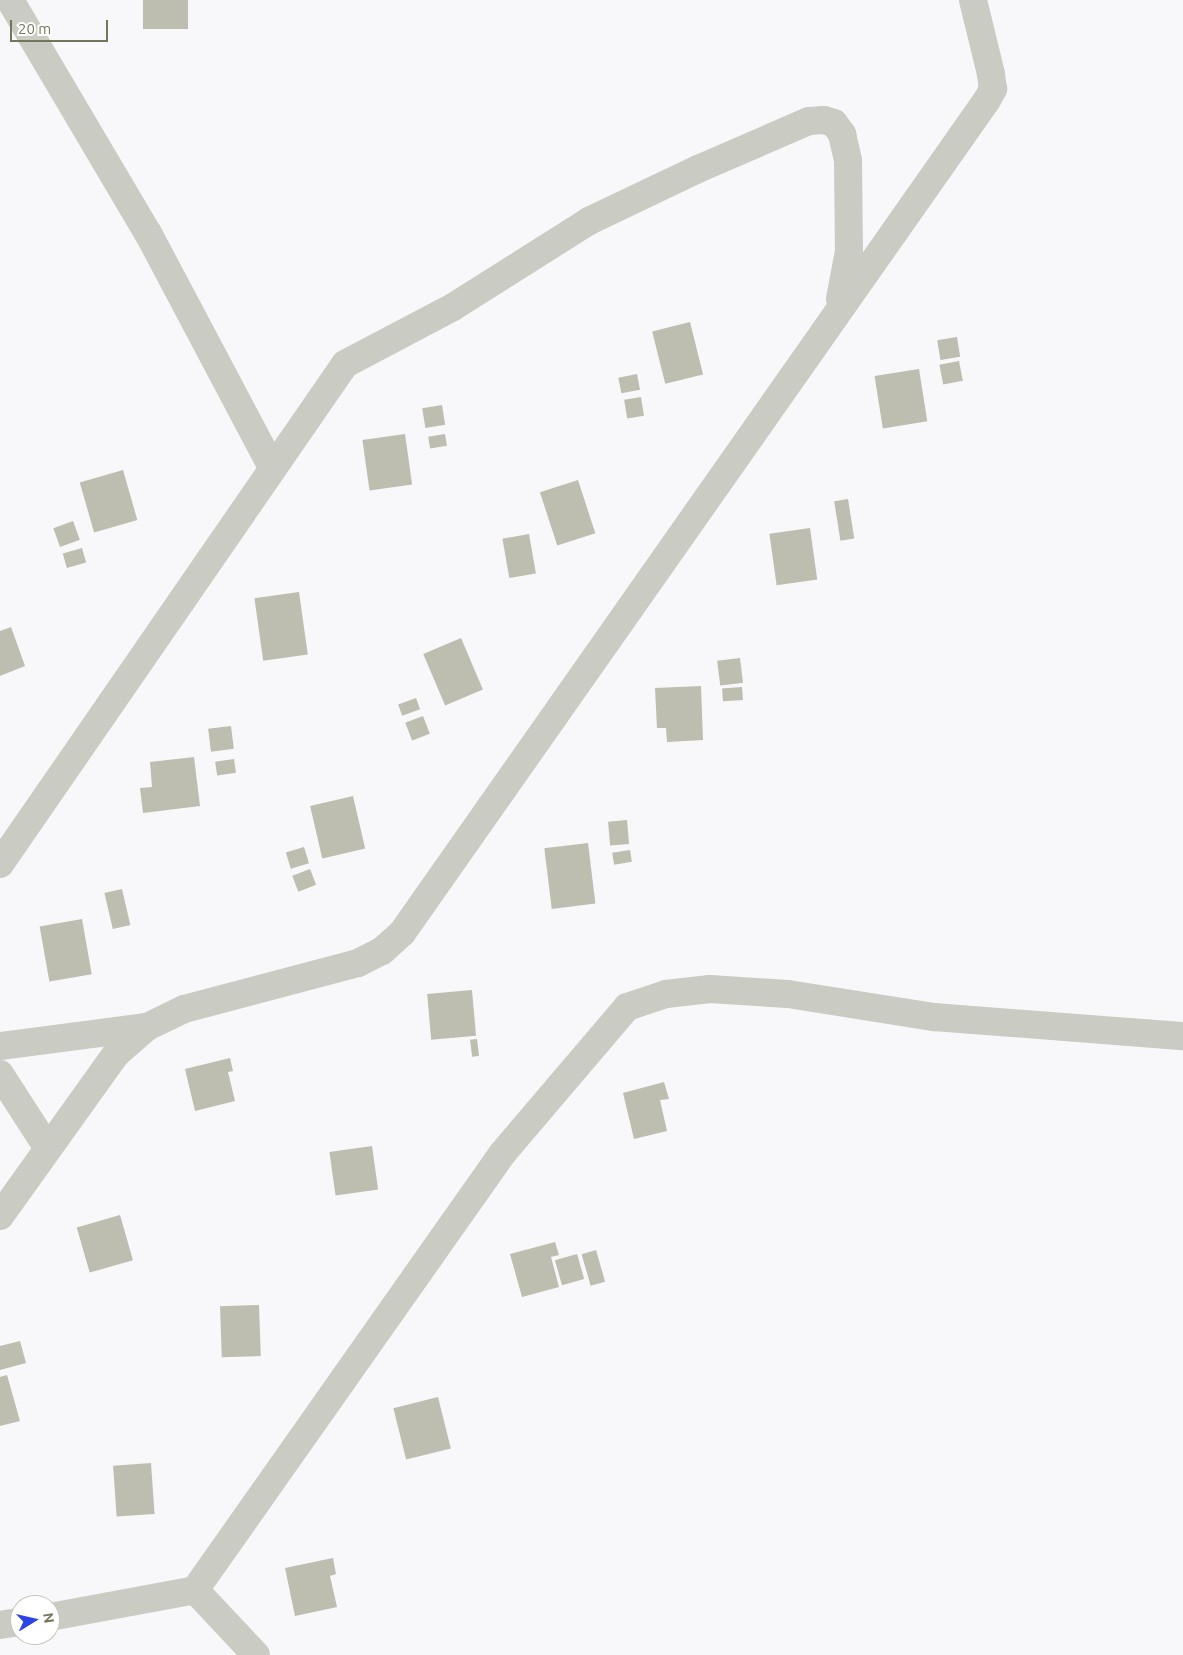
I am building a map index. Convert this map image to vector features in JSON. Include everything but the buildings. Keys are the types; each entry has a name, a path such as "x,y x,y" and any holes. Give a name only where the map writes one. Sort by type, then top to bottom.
{"street":[{"path":"10,0 148,233 272,467"},
{"path":"0,1046 147,1027 202,1004 358,963 382,952 402,933 993,89 973,0"},
{"path":"0,864 344,364 453,307 589,221 698,169 808,122 824,120 834,123 842,134 848,160 848,251 838,308"},
{"path":"60,1615 195,1590 502,1154 628,1007 666,994 710,989 788,994 934,1017 1183,1036"},
{"path":"0,1216 116,1054 147,1027"},
{"path":"0,1074 48,1147"},
{"path":"195,1590 256,1655"}]}
